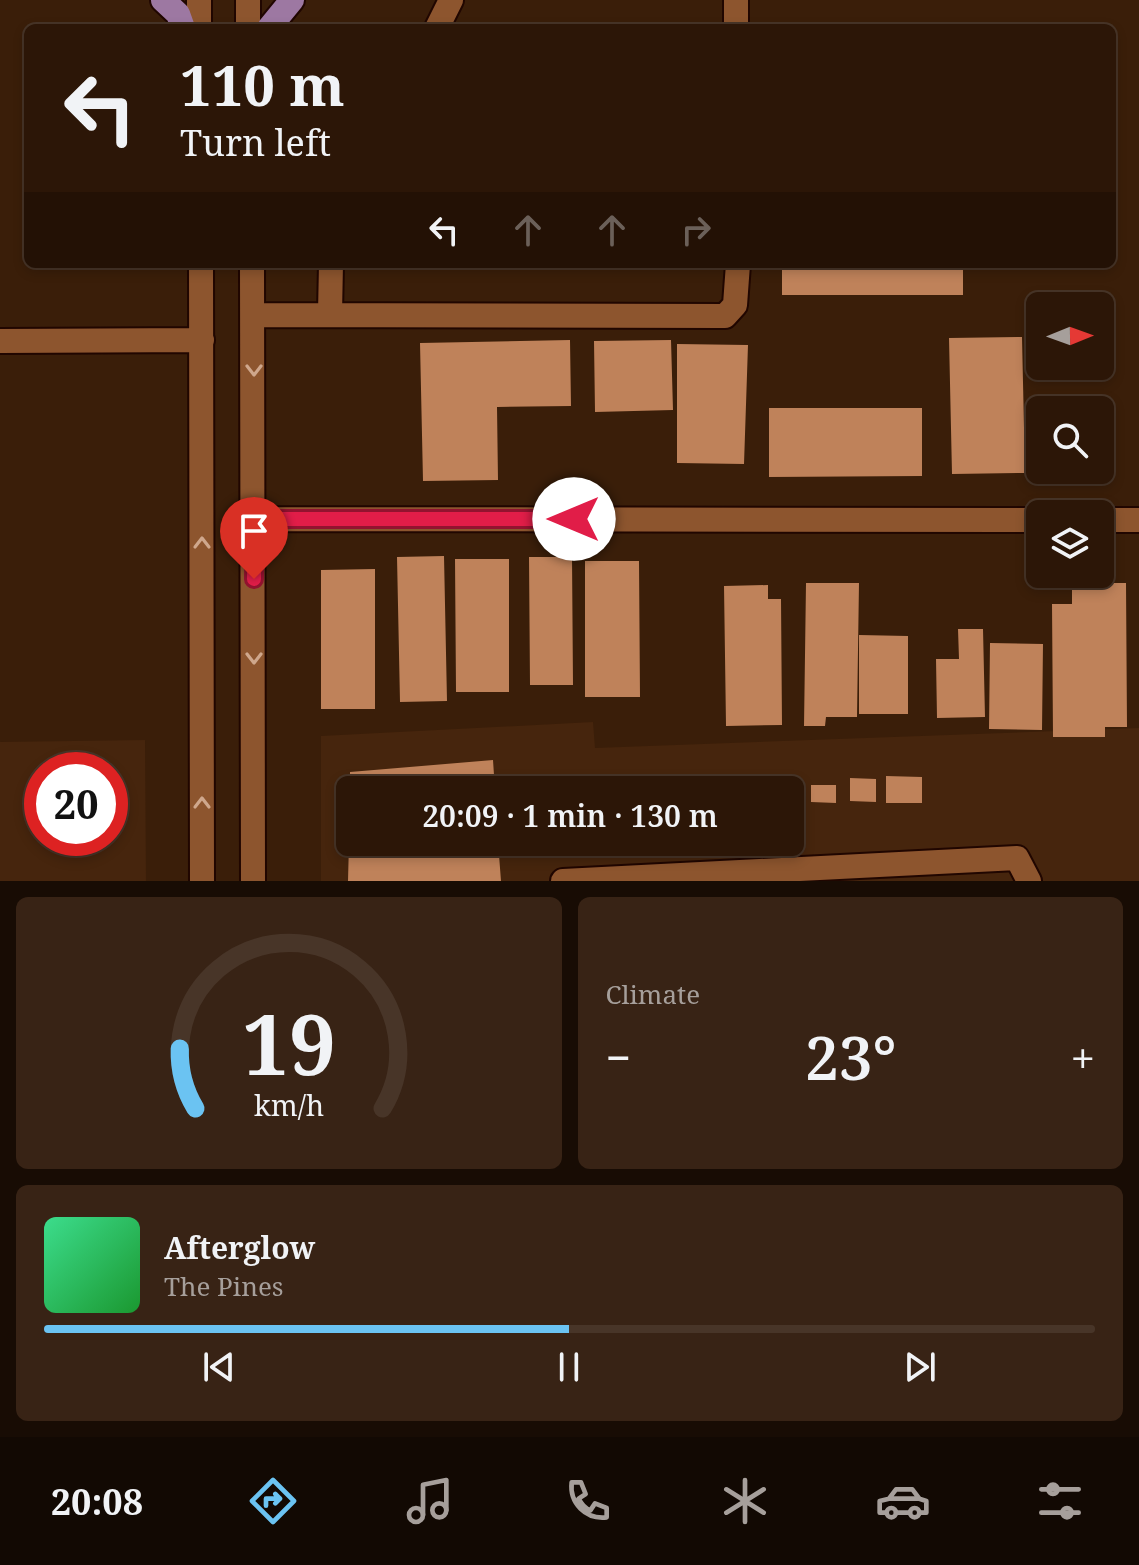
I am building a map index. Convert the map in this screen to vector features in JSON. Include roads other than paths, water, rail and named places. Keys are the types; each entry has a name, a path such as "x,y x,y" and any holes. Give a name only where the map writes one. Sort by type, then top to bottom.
{"main road":[{"path":"163,0 178,14 182,24"},
{"path":"272,24 292,0"}],"street":[{"path":"199,0 199,24"},
{"path":"248,0 248,24"},
{"path":"439,24 451,0"},
{"path":"736,0 736,24"},
{"path":"201,268 202,881"},
{"path":"252,268 255,519 253,881"},
{"path":"330,313 331,268"},
{"path":"253,315 725,316 735,305 738,268"},
{"path":"0,341 202,340"},
{"path":"255,519 1026,520"},
{"path":"1114,520 1139,520"},
{"path":"563,881 1017,858 1029,881"}]}
